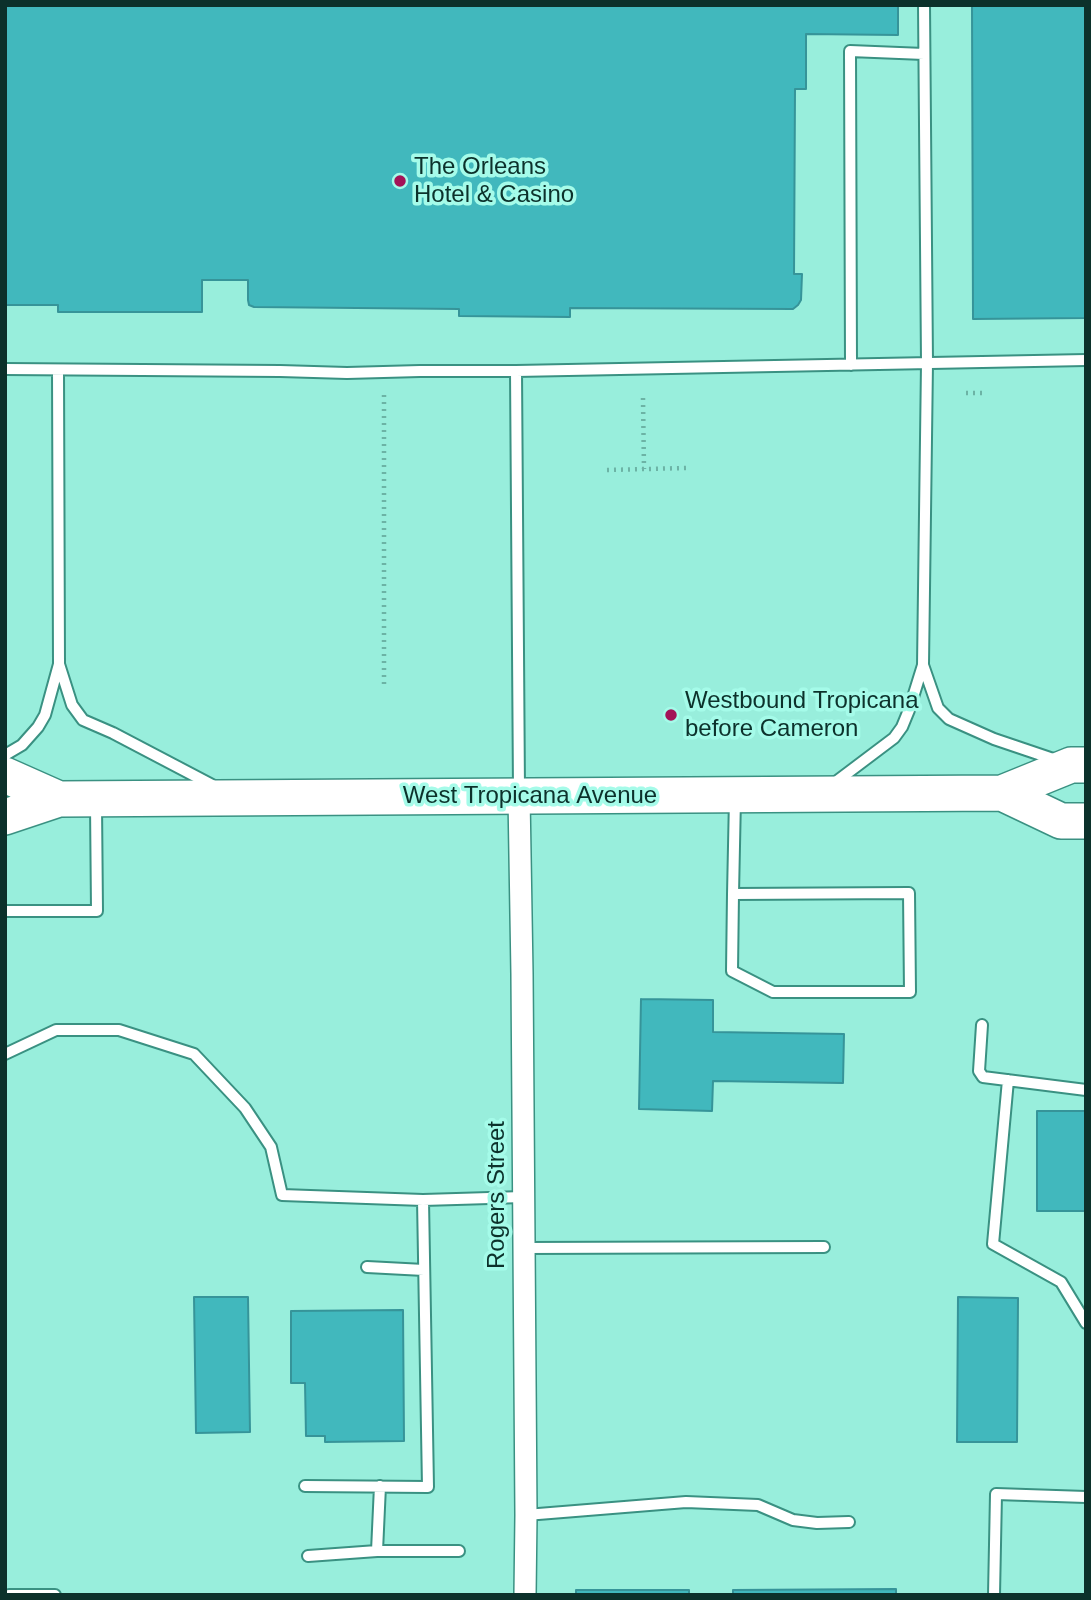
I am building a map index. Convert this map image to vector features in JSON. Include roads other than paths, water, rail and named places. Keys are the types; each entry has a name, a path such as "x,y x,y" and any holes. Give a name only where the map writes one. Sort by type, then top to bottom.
{"main road":[{"name":"West Tropicana Avenue","path":"5,817 59,799 96,798 1002,793 1078,765"},
{"name":"West Tropicana Avenue","path":"5,775 59,799"},
{"name":"West Tropicana Avenue","path":"1002,793 1061,821 1086,821"}],"street":[{"name":"Rogers Street","path":"519,796 525,1595"}],"lane":[{"path":"820,794 894,738 909,710 923,665 926,363 924,5"},
{"path":"851,365 850,51 924,54"},
{"path":"5,369 347,373 1086,360"},
{"path":"5,755 22,745 38,727 45,715 59,664 58,370"},
{"path":"516,371 519,796"},
{"path":"59,664 72,705 83,720 235,797"},
{"path":"923,665 938,708 949,719 994,739 1078,765"},
{"path":"733,894 909,893 910,992 773,992 732,971 733,894 735,795"},
{"path":"5,911 97,911 96,798"},
{"path":"982,1025 979,1071 983,1077 1086,1090"},
{"path":"5,1054 56,1030 119,1030 194,1054 245,1108 271,1147 282,1195 423,1200 523,1198"},
{"path":"1008,1080 993,1244 1061,1282 1086,1323"},
{"path":"305,1486 428,1487 423,1200"},
{"path":"523,1248 824,1247"},
{"path":"367,1267 424,1270"},
{"path":"377,1551 380,1486"},
{"path":"993,1595 996,1494 1086,1497"},
{"path":"526,1515 686,1502 758,1505 793,1520 817,1523 849,1522"},
{"path":"308,1556 377,1551 458,1551"},
{"path":"9,1595 55,1595"}],"place":[{"name":"The Orleans Hotel & Casino","path":"400,181"},
{"name":"Westbound Tropicana before Cameron","path":"671,715"}]}
